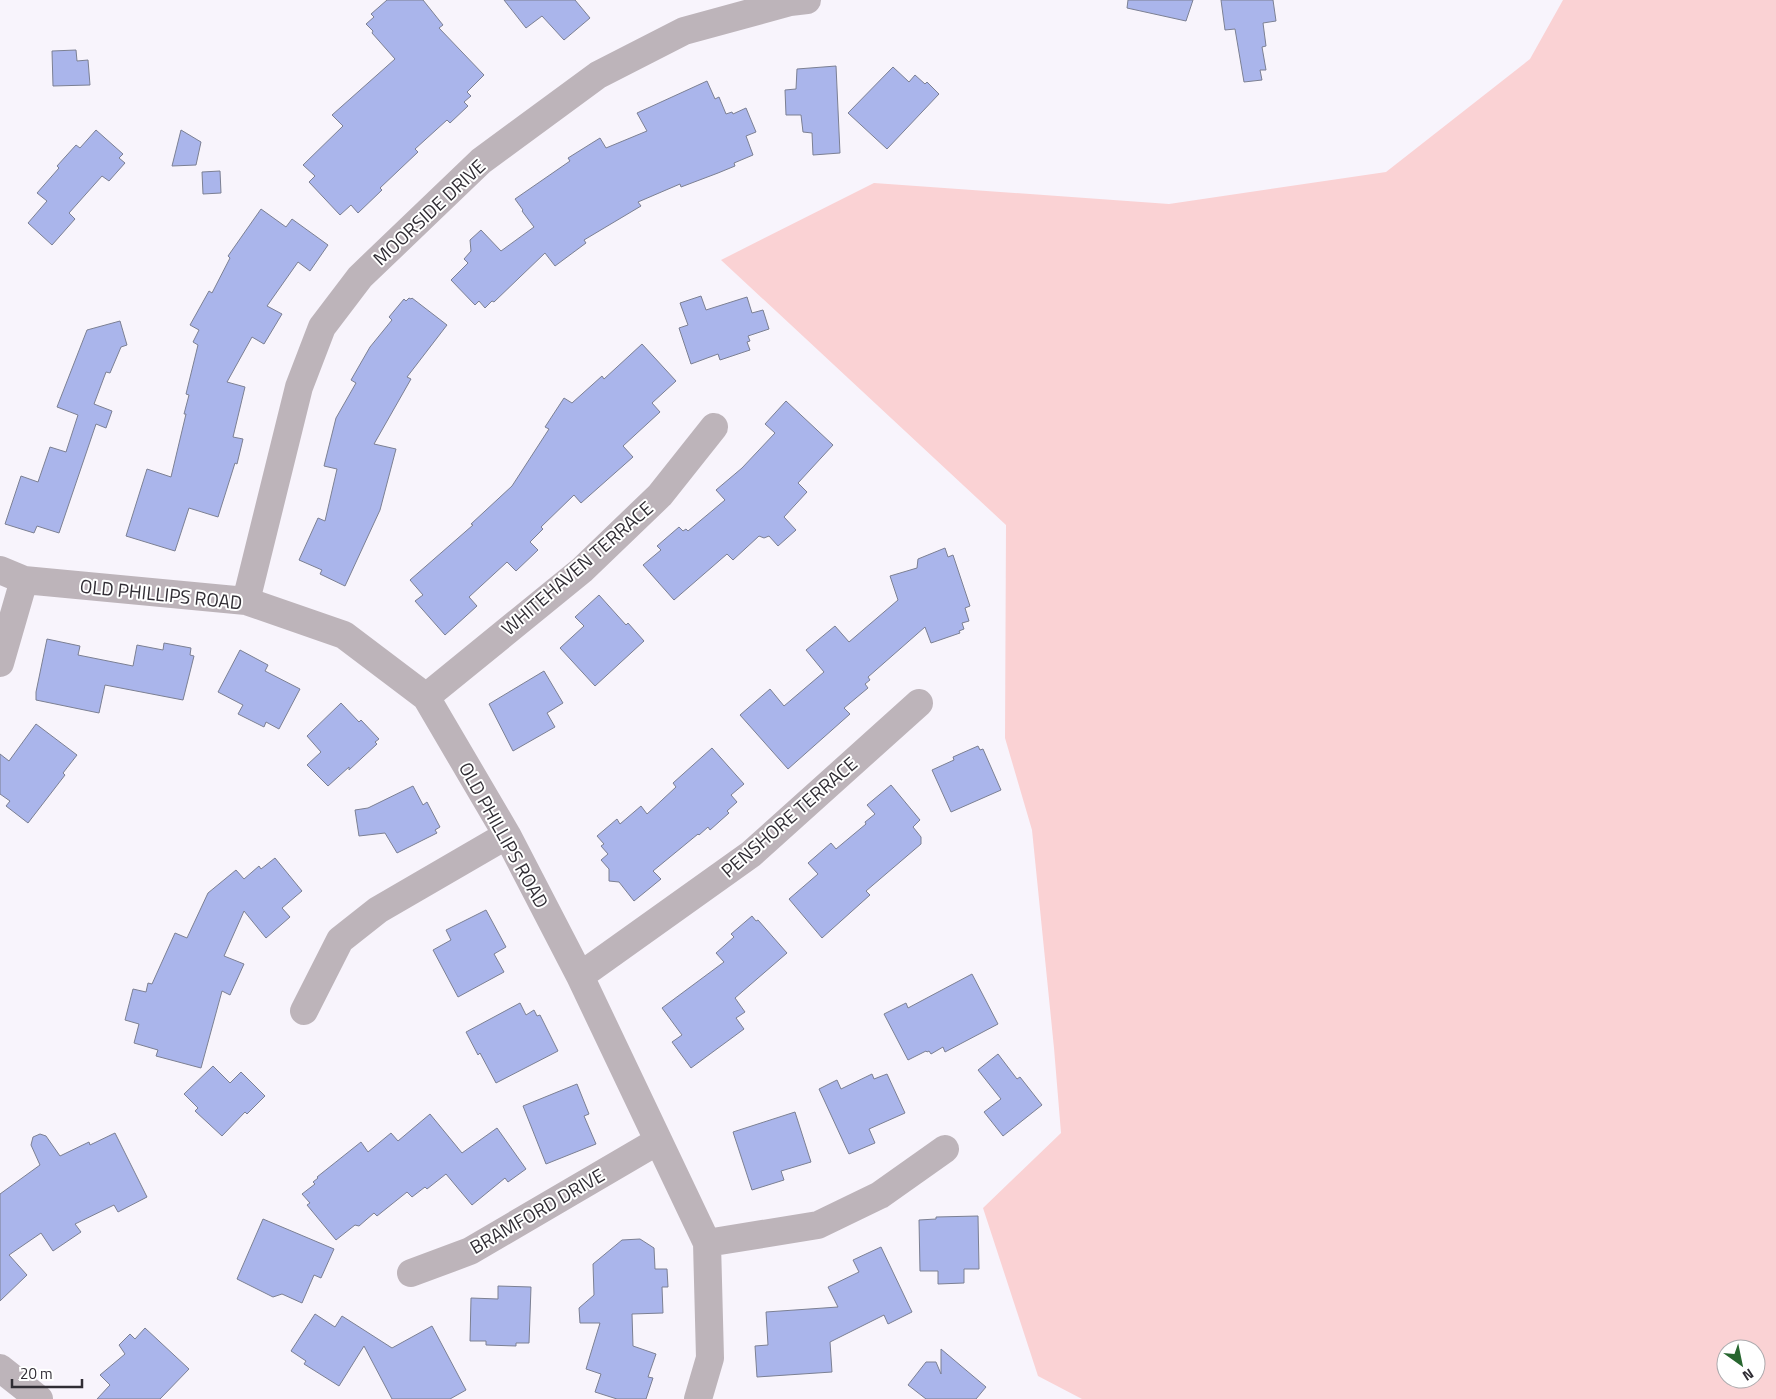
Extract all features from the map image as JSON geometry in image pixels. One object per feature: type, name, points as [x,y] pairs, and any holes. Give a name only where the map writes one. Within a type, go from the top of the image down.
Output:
[{"type":"street","name":"MOORSIDE DRIVE","points":[[246,601],[299,386],[322,327],[360,276],[481,161],[598,75],[684,31],[790,2],[808,0]]},
{"type":"street","name":"WHITEHAVEN TERRACE","points":[[426,697],[582,570],[660,494],[714,426]]},
{"type":"street","name":"OLD PHILLIPS ROAD","points":[[12,575],[246,601],[344,635],[426,697],[507,835],[580,976],[707,1243],[710,1358],[698,1399]]},
{"type":"street","points":[[0,663],[12,575]]},
{"type":"street","name":"PENSHORE TERRACE","points":[[580,976],[751,854],[919,703]]},
{"type":"street","points":[[304,1010],[340,940],[378,910],[507,835]]},
{"type":"street","name":"BRAMFORD DRIVE","points":[[411,1273],[470,1251],[658,1141]]},
{"type":"street","points":[[707,1243],[818,1225],[880,1195],[945,1149]]},
{"type":"street","points":[[0,1368],[39,1399]]},
{"type":"shaded area","points":[[1563,0],[1776,0],[1776,1399],[1082,1399],[1038,1376],[983,1208],[1061,1133],[1032,830],[1005,738],[1006,525],[721,260],[874,183],[1169,204],[1386,172],[1530,59]]},
{"type":"building","points":[[387,0],[423,0],[443,25],[439,28],[484,75],[467,92],[471,96],[464,102],[468,106],[450,123],[447,120],[415,149],[418,152],[380,188],[382,190],[358,213],[351,205],[340,215],[309,182],[315,176],[303,165],[343,126],[332,115],[395,59],[366,24],[374,17],[371,14]]},
{"type":"building","points":[[504,0],[575,0],[590,18],[564,40],[542,16],[526,28]]},
{"type":"building","points":[[1128,0],[1193,0],[1186,21],[1127,8]]},
{"type":"building","points":[[1221,0],[1273,0],[1276,21],[1263,23],[1266,46],[1262,47],[1266,70],[1260,70],[1262,80],[1244,82],[1235,29],[1225,30]]},
{"type":"building","points":[[76,50],[77,61],[88,60],[90,85],[53,86],[52,51]]},
{"type":"building","points":[[836,66],[840,153],[813,155],[812,133],[803,132],[801,115],[786,115],[785,90],[796,89],[797,69]]},
{"type":"building","points":[[893,67],[909,82],[915,75],[925,84],[927,82],[939,94],[887,149],[848,113]]},
{"type":"building","points":[[707,81],[715,99],[719,97],[726,114],[732,112],[733,114],[746,108],[756,132],[746,136],[753,155],[734,163],[735,166],[718,173],[681,187],[680,184],[638,202],[641,206],[584,240],[586,243],[555,266],[545,253],[494,302],[492,301],[485,308],[479,301],[475,305],[451,280],[468,263],[464,259],[471,251],[470,240],[481,230],[501,251],[534,227],[515,199],[570,161],[568,158],[600,138],[606,148],[647,131],[637,113]]},
{"type":"building","points":[[96,130],[123,154],[119,158],[125,163],[109,181],[102,176],[69,213],[75,219],[52,245],[28,223],[47,201],[37,193],[59,168],[57,166],[76,145],[80,148]]},
{"type":"building","points":[[181,130],[201,142],[196,165],[172,166]]},
{"type":"building","points":[[220,171],[221,193],[203,194],[202,172]]},
{"type":"building","points":[[261,209],[286,227],[292,219],[328,245],[310,271],[298,262],[267,306],[282,314],[264,344],[252,337],[227,382],[245,387],[233,437],[243,439],[237,464],[235,463],[218,517],[189,508],[175,551],[126,536],[147,469],[171,477],[186,414],[184,414],[189,395],[186,394],[198,345],[193,342],[199,330],[190,325],[209,291],[212,293],[230,258],[228,256]]},
{"type":"building","points":[[701,296],[706,310],[747,297],[752,313],[763,310],[769,329],[748,336],[750,341],[747,342],[750,350],[720,360],[718,354],[691,364],[679,328],[688,325],[680,303]]},
{"type":"building","points":[[412,298],[447,325],[407,377],[411,379],[374,444],[396,449],[380,510],[345,586],[320,574],[322,570],[299,560],[318,518],[325,521],[337,469],[324,466],[336,418],[356,383],[351,380],[370,347],[392,320],[389,317],[404,299],[406,301]]},
{"type":"building","points":[[120,321],[127,345],[121,347],[110,373],[106,372],[94,404],[112,411],[106,428],[96,424],[59,533],[37,526],[34,533],[5,524],[21,476],[38,482],[50,447],[66,452],[78,415],[57,407],[87,330]]},
{"type":"building","points":[[642,344],[676,381],[652,403],[660,412],[623,446],[633,457],[581,503],[574,495],[541,527],[543,529],[530,542],[538,550],[516,571],[507,562],[469,597],[477,606],[445,635],[415,601],[423,595],[410,580],[473,525],[471,524],[512,486],[549,429],[545,427],[564,398],[572,403],[602,376],[604,379]]},
{"type":"building","points":[[786,401],[833,445],[798,483],[807,492],[784,517],[796,530],[778,546],[769,536],[764,538],[759,536],[733,560],[727,554],[674,600],[643,565],[661,550],[657,546],[679,527],[683,531],[686,529],[688,531],[725,500],[716,490],[742,468],[775,433],[765,424]]},
{"type":"building","points":[[945,548],[948,557],[953,555],[970,606],[965,608],[969,621],[962,623],[964,629],[959,631],[960,633],[931,643],[925,627],[868,677],[870,680],[865,684],[868,688],[844,708],[850,714],[788,769],[740,715],[770,689],[784,706],[824,672],[806,650],[835,626],[849,642],[898,600],[890,576],[917,568],[918,559]]},
{"type":"building","points":[[599,595],[626,625],[628,623],[644,641],[595,686],[560,648],[584,626],[575,617]]},
{"type":"building","points":[[47,639],[80,646],[78,655],[133,666],[137,645],[163,650],[164,643],[191,648],[190,655],[194,656],[183,700],[105,685],[99,713],[36,700]]},
{"type":"building","points":[[240,650],[268,665],[265,671],[300,689],[279,729],[266,722],[264,727],[238,714],[243,705],[218,692]]},
{"type":"building","points":[[544,671],[563,703],[547,713],[555,727],[513,751],[489,704]]},
{"type":"building","points":[[341,703],[379,739],[375,742],[377,744],[349,770],[349,767],[328,786],[307,765],[321,752],[307,736]]},
{"type":"building","points":[[36,724],[77,755],[63,773],[65,775],[28,823],[6,806],[10,801],[0,794],[0,754],[9,761]]},
{"type":"building","points":[[978,746],[980,750],[983,749],[1001,790],[951,812],[932,770],[954,760],[953,757]]},
{"type":"building","points":[[712,748],[744,784],[731,795],[737,802],[727,811],[729,813],[710,830],[708,827],[698,834],[653,871],[661,879],[634,901],[619,882],[609,881],[609,869],[601,860],[608,854],[601,846],[604,844],[597,836],[617,819],[620,824],[641,806],[647,814],[676,787],[673,783]]},
{"type":"building","points":[[891,785],[920,820],[913,827],[921,837],[921,844],[866,891],[870,895],[822,938],[789,899],[818,874],[808,863],[831,843],[836,849],[866,824],[865,822],[875,814],[867,805]]},
{"type":"building","points":[[413,786],[423,805],[427,802],[440,827],[435,830],[437,833],[397,853],[385,833],[359,836],[355,810],[368,808]]},
{"type":"building","points":[[275,858],[302,891],[282,908],[290,917],[266,938],[244,911],[224,956],[244,964],[230,995],[222,991],[201,1068],[156,1056],[158,1050],[134,1043],[139,1024],[125,1020],[133,989],[146,992],[148,983],[152,984],[175,933],[187,938],[208,893],[236,870],[244,879],[259,866],[261,869]]},
{"type":"building","points":[[486,910],[506,947],[494,954],[504,972],[458,997],[433,950],[451,940],[446,930]]},
{"type":"building","points":[[752,916],[756,921],[758,920],[787,953],[735,998],[745,1012],[736,1018],[744,1029],[691,1068],[672,1042],[682,1035],[662,1008],[724,962],[716,953],[734,937],[731,934]]},
{"type":"building","points":[[972,974],[998,1024],[945,1052],[943,1047],[931,1054],[929,1051],[926,1051],[908,1060],[884,1014],[906,1003],[908,1008]]},
{"type":"building","points":[[520,1003],[526,1015],[534,1010],[537,1016],[540,1015],[558,1051],[496,1083],[466,1032]]},
{"type":"building","points":[[998,1054],[1017,1079],[1020,1077],[1042,1105],[1003,1136],[984,1112],[1001,1099],[978,1070]]},
{"type":"building","points":[[213,1066],[230,1083],[241,1072],[265,1096],[247,1114],[245,1112],[222,1136],[195,1111],[198,1108],[184,1094]]},
{"type":"building","points":[[872,1074],[874,1079],[887,1074],[905,1113],[869,1129],[875,1143],[849,1154],[819,1089],[837,1080],[841,1089]]},
{"type":"building","points":[[577,1084],[589,1114],[584,1116],[596,1144],[546,1164],[523,1106]]},
{"type":"building","points":[[795,1112],[811,1162],[781,1171],[784,1180],[752,1190],[733,1132]]},
{"type":"building","points":[[430,1114],[462,1153],[497,1128],[526,1169],[508,1182],[505,1178],[472,1205],[446,1174],[427,1189],[425,1187],[412,1197],[407,1192],[377,1216],[374,1213],[359,1226],[355,1225],[336,1240],[307,1205],[310,1203],[302,1194],[315,1184],[313,1182],[317,1177],[361,1142],[368,1152],[391,1133],[398,1141]]},
{"type":"building","points":[[115,1133],[147,1197],[118,1212],[114,1205],[75,1224],[81,1232],[53,1251],[41,1233],[9,1255],[27,1275],[0,1301],[0,1194],[40,1165],[31,1145],[33,1137],[40,1134],[46,1136],[60,1156],[89,1142],[90,1145]]},
{"type":"building","points":[[978,1216],[979,1269],[964,1269],[964,1283],[938,1284],[938,1271],[920,1271],[919,1220],[936,1219],[936,1217]]},
{"type":"building","points":[[263,1219],[334,1249],[321,1278],[314,1275],[302,1303],[282,1294],[273,1297],[237,1279]]},
{"type":"building","points":[[640,1239],[654,1248],[655,1269],[667,1269],[668,1287],[662,1287],[663,1313],[632,1314],[633,1346],[656,1354],[648,1377],[653,1378],[646,1399],[617,1399],[595,1392],[601,1374],[586,1369],[600,1323],[580,1323],[579,1308],[594,1295],[593,1264],[622,1240]]},
{"type":"building","points":[[881,1247],[912,1312],[888,1324],[884,1315],[830,1342],[832,1372],[757,1377],[755,1346],[768,1345],[766,1312],[838,1307],[828,1287],[859,1272],[853,1260]]},
{"type":"building","points":[[498,1286],[531,1287],[529,1343],[516,1343],[516,1346],[486,1345],[486,1341],[470,1341],[471,1298],[498,1299]]},
{"type":"building","points":[[315,1314],[335,1327],[342,1316],[392,1348],[432,1326],[466,1390],[450,1399],[392,1399],[364,1346],[339,1386],[304,1364],[306,1361],[291,1351]]},
{"type":"building","points":[[145,1328],[189,1369],[160,1399],[97,1399],[110,1385],[100,1375],[125,1354],[119,1345],[130,1334],[135,1339]]},
{"type":"building","points":[[941,1349],[986,1387],[976,1399],[926,1399],[908,1385],[926,1362],[936,1362],[941,1374]]}]
